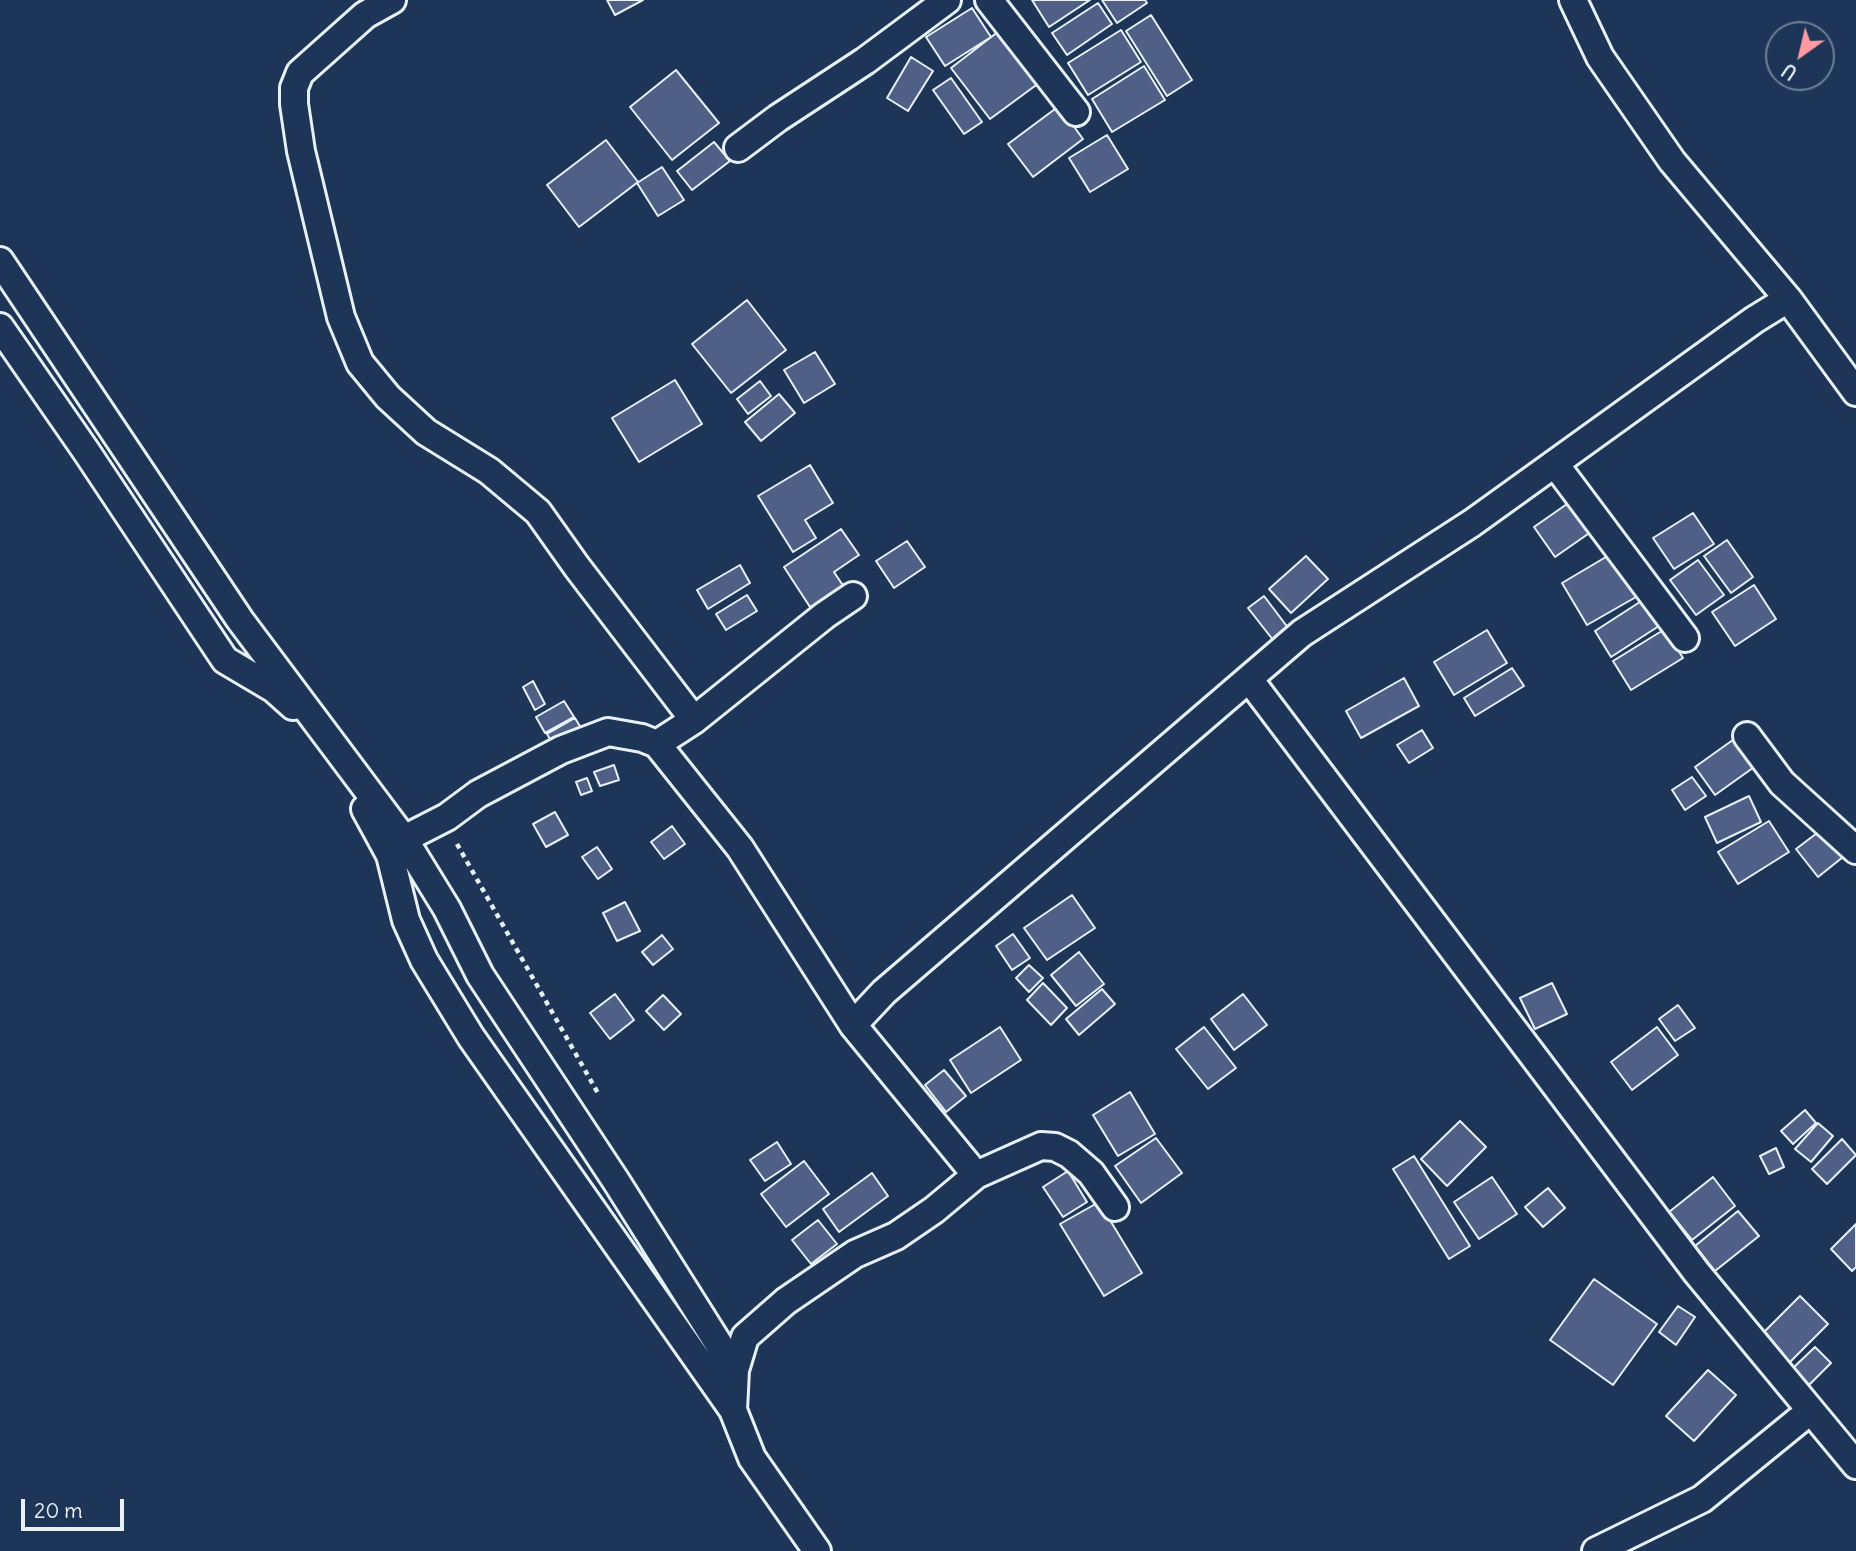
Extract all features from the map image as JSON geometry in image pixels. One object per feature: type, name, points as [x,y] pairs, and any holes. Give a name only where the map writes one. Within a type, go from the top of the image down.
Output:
[{"type":"street","points":[[392,0],[365,15],[300,73],[294,88],[301,151],[341,317],[360,363],[388,397],[426,432],[489,471],[538,512],[694,720]]},
{"type":"street","points":[[738,148],[778,118],[865,61],[947,0]]},
{"type":"street","points":[[989,0],[1076,112]]},
{"type":"street","points":[[1573,0],[1600,57],[1672,161],[1788,299],[1856,392]]},
{"type":"street","points":[[0,261],[240,620],[404,839],[447,909],[481,975],[616,1181],[735,1370]]},
{"type":"street","points":[[853,1025],[884,992],[1302,634],[1472,523],[1754,320],[1788,299]]},
{"type":"street","points":[[0,327],[225,660],[257,677],[288,700],[365,810],[390,855],[406,920],[424,960],[471,1037],[733,1410],[752,1458],[817,1551]]},
{"type":"street","points":[[1555,464],[1685,638]]},
{"type":"street","points":[[657,744],[694,720],[825,615],[853,596]]},
{"type":"street","points":[[1249,679],[1697,1273],[1856,1465]]},
{"type":"street","points":[[404,839],[447,817],[478,794],[561,750],[608,732],[642,738],[657,744],[740,848],[853,1025],[976,1175]]},
{"type":"street","points":[[1747,736],[1782,783],[1856,850]]},
{"type":"street","points":[[733,1410],[735,1370],[745,1337],[786,1301],[855,1254],[896,1236],[934,1210],[976,1175],[1041,1146],[1055,1147],[1069,1154],[1091,1173],[1115,1207]]},
{"type":"street","points":[[1596,1551],[1702,1499],[1810,1411]]},
{"type":"path","points":[[447,817],[460,851],[603,1102]]},
{"type":"building","points":[[607,0],[643,0],[615,15]]},
{"type":"building","points":[[1032,0],[1090,0],[1049,27]]},
{"type":"building","points":[[1102,0],[1145,0],[1147,3],[1117,23]]},
{"type":"building","points":[[1098,3],[1112,24],[1067,55],[1052,33]]},
{"type":"building","points":[[972,8],[991,37],[945,66],[926,37]]},
{"type":"building","points":[[1151,15],[1192,80],[1167,96],[1126,31]]},
{"type":"building","points":[[1121,30],[1141,62],[1088,95],[1068,63]]},
{"type":"building","points":[[999,31],[1039,83],[990,119],[951,68]]},
{"type":"building","points":[[911,57],[933,71],[908,111],[887,98]]},
{"type":"building","points":[[1144,66],[1165,100],[1112,132],[1092,99]]},
{"type":"building","points":[[676,70],[719,123],[672,160],[630,107]]},
{"type":"building","points":[[951,78],[982,122],[964,134],[933,90]]},
{"type":"building","points":[[1059,106],[1083,139],[1033,177],[1008,144]]},
{"type":"building","points":[[1107,135],[1128,169],[1090,192],[1069,158]]},
{"type":"building","points":[[606,140],[638,182],[579,227],[547,185]]},
{"type":"building","points":[[714,142],[730,161],[692,190],[677,171]]},
{"type":"building","points":[[662,167],[684,200],[658,216],[637,183]]},
{"type":"building","points":[[747,300],[786,350],[731,393],[692,344]]},
{"type":"building","points":[[815,352],[835,384],[804,403],[784,370]]},
{"type":"building","points":[[675,380],[702,424],[639,462],[612,418]]},
{"type":"building","points":[[760,381],[771,396],[748,414],[737,399]]},
{"type":"building","points":[[779,394],[795,413],[761,441],[745,422]]},
{"type":"building","points":[[810,465],[833,503],[805,520],[816,538],[793,552],[758,496]]},
{"type":"building","points":[[1577,497],[1598,527],[1555,557],[1534,527]]},
{"type":"building","points":[[1693,513],[1714,544],[1674,569],[1653,538]]},
{"type":"building","points":[[841,529],[859,555],[834,572],[844,587],[810,607],[784,567]]},
{"type":"building","points":[[1727,540],[1753,577],[1731,593],[1704,556]]},
{"type":"building","points":[[907,541],[925,567],[894,588],[876,561]]},
{"type":"building","points":[[1611,554],[1636,597],[1587,625],[1562,583]]},
{"type":"building","points":[[1306,556],[1328,579],[1291,613],[1269,589]]},
{"type":"building","points":[[1698,560],[1724,595],[1696,615],[1670,580]]},
{"type":"building","points":[[740,565],[750,583],[708,609],[697,590]]},
{"type":"building","points":[[1754,585],[1776,619],[1735,646],[1712,612]]},
{"type":"building","points":[[747,595],[757,611],[726,630],[716,614]]},
{"type":"building","points":[[1264,596],[1292,633],[1277,645],[1248,608]]},
{"type":"building","points":[[1646,598],[1662,624],[1611,657],[1595,631]]},
{"type":"building","points":[[1665,629],[1683,658],[1631,690],[1613,661]]},
{"type":"building","points":[[1487,630],[1507,663],[1454,695],[1434,662]]},
{"type":"building","points":[[1512,668],[1524,686],[1475,716],[1464,698]]},
{"type":"building","points":[[1404,678],[1419,706],[1361,738],[1346,711]]},
{"type":"building","points":[[533,681],[545,704],[535,710],[523,687]]},
{"type":"building","points":[[564,701],[574,717],[545,733],[536,717]]},
{"type":"building","points":[[575,718],[584,733],[556,749],[547,734]]},
{"type":"building","points":[[1422,730],[1433,748],[1409,763],[1397,745]]},
{"type":"building","points":[[1737,737],[1757,765],[1715,795],[1695,767]]},
{"type":"building","points":[[614,765],[619,780],[600,786],[594,772]]},
{"type":"building","points":[[1692,777],[1706,796],[1685,810],[1672,790]]},
{"type":"building","points":[[587,778],[592,791],[581,795],[576,782]]},
{"type":"building","points":[[1749,796],[1761,822],[1717,843],[1705,817]]},
{"type":"building","points":[[555,812],[568,835],[546,847],[533,824]]},
{"type":"building","points":[[1769,821],[1789,852],[1738,884],[1718,852]]},
{"type":"building","points":[[672,826],[685,844],[664,859],[651,842]]},
{"type":"building","points":[[1821,830],[1843,857],[1818,877],[1796,849]]},
{"type":"building","points":[[597,847],[612,869],[598,879],[582,857]]},
{"type":"building","points":[[1072,895],[1095,928],[1047,960],[1024,928]]},
{"type":"building","points":[[625,902],[640,931],[617,941],[603,913]]},
{"type":"building","points":[[1013,934],[1030,958],[1012,970],[996,946]]},
{"type":"building","points":[[662,935],[673,949],[653,965],[642,952]]},
{"type":"building","points":[[1079,952],[1104,984],[1076,1006],[1051,975]]},
{"type":"building","points":[[1029,965],[1043,978],[1029,992],[1016,978]]},
{"type":"building","points":[[1043,983],[1067,1008],[1051,1025],[1027,1000]]},
{"type":"building","points":[[1552,983],[1567,1014],[1535,1029],[1520,998]]},
{"type":"building","points":[[1102,989],[1115,1004],[1079,1035],[1066,1019]]},
{"type":"building","points":[[615,994],[634,1020],[610,1039],[590,1013]]},
{"type":"building","points":[[1243,994],[1267,1025],[1234,1050],[1211,1019]]},
{"type":"building","points":[[663,995],[681,1014],[664,1030],[646,1011]]},
{"type":"building","points":[[1678,1005],[1695,1028],[1675,1041],[1659,1019]]},
{"type":"building","points":[[1000,1027],[1021,1060],[971,1093],[950,1060]]},
{"type":"building","points":[[1204,1027],[1236,1068],[1208,1089],[1176,1049]]},
{"type":"building","points":[[1657,1027],[1678,1055],[1632,1090],[1611,1062]]},
{"type":"building","points":[[944,1070],[966,1096],[946,1112],[925,1085]]},
{"type":"building","points":[[1130,1092],[1155,1134],[1118,1156],[1093,1115]]},
{"type":"building","points":[[1805,1110],[1816,1123],[1793,1144],[1781,1131]]},
{"type":"building","points":[[1460,1121],[1486,1147],[1447,1186],[1421,1159]]},
{"type":"building","points":[[1818,1123],[1833,1136],[1811,1162],[1795,1149]]},
{"type":"building","points":[[1156,1138],[1182,1173],[1141,1203],[1115,1166]]},
{"type":"building","points":[[1842,1139],[1856,1155],[1827,1184],[1812,1169]]},
{"type":"building","points":[[777,1142],[791,1164],[765,1181],[750,1160]]},
{"type":"building","points":[[1776,1148],[1784,1167],[1769,1174],[1760,1156]]},
{"type":"building","points":[[1414,1156],[1470,1246],[1449,1259],[1393,1169]]},
{"type":"building","points":[[804,1161],[829,1194],[786,1227],[761,1194]]},
{"type":"building","points":[[1068,1171],[1087,1202],[1063,1217],[1043,1187]]},
{"type":"building","points":[[872,1173],[888,1196],[839,1232],[823,1209]]},
{"type":"building","points":[[1492,1177],[1517,1214],[1479,1239],[1454,1202]]},
{"type":"building","points":[[1713,1177],[1735,1206],[1692,1240],[1669,1212]]},
{"type":"building","points":[[1548,1188],[1565,1208],[1543,1227],[1525,1207]]},
{"type":"building","points":[[1099,1202],[1142,1273],[1104,1296],[1060,1224]]},
{"type":"building","points":[[1738,1211],[1759,1236],[1715,1271],[1695,1246]]},
{"type":"building","points":[[818,1220],[837,1244],[811,1264],[792,1240]]},
{"type":"building","points":[[1856,1224],[1856,1267],[1852,1271],[1831,1249]]},
{"type":"building","points":[[1594,1279],[1657,1324],[1613,1385],[1550,1340]]},
{"type":"building","points":[[1800,1296],[1828,1324],[1788,1364],[1760,1336]]},
{"type":"building","points":[[1678,1306],[1695,1317],[1676,1345],[1659,1332]]},
{"type":"building","points":[[1815,1347],[1831,1363],[1809,1385],[1793,1368]]},
{"type":"building","points":[[1708,1370],[1736,1395],[1694,1441],[1666,1416]]}]
